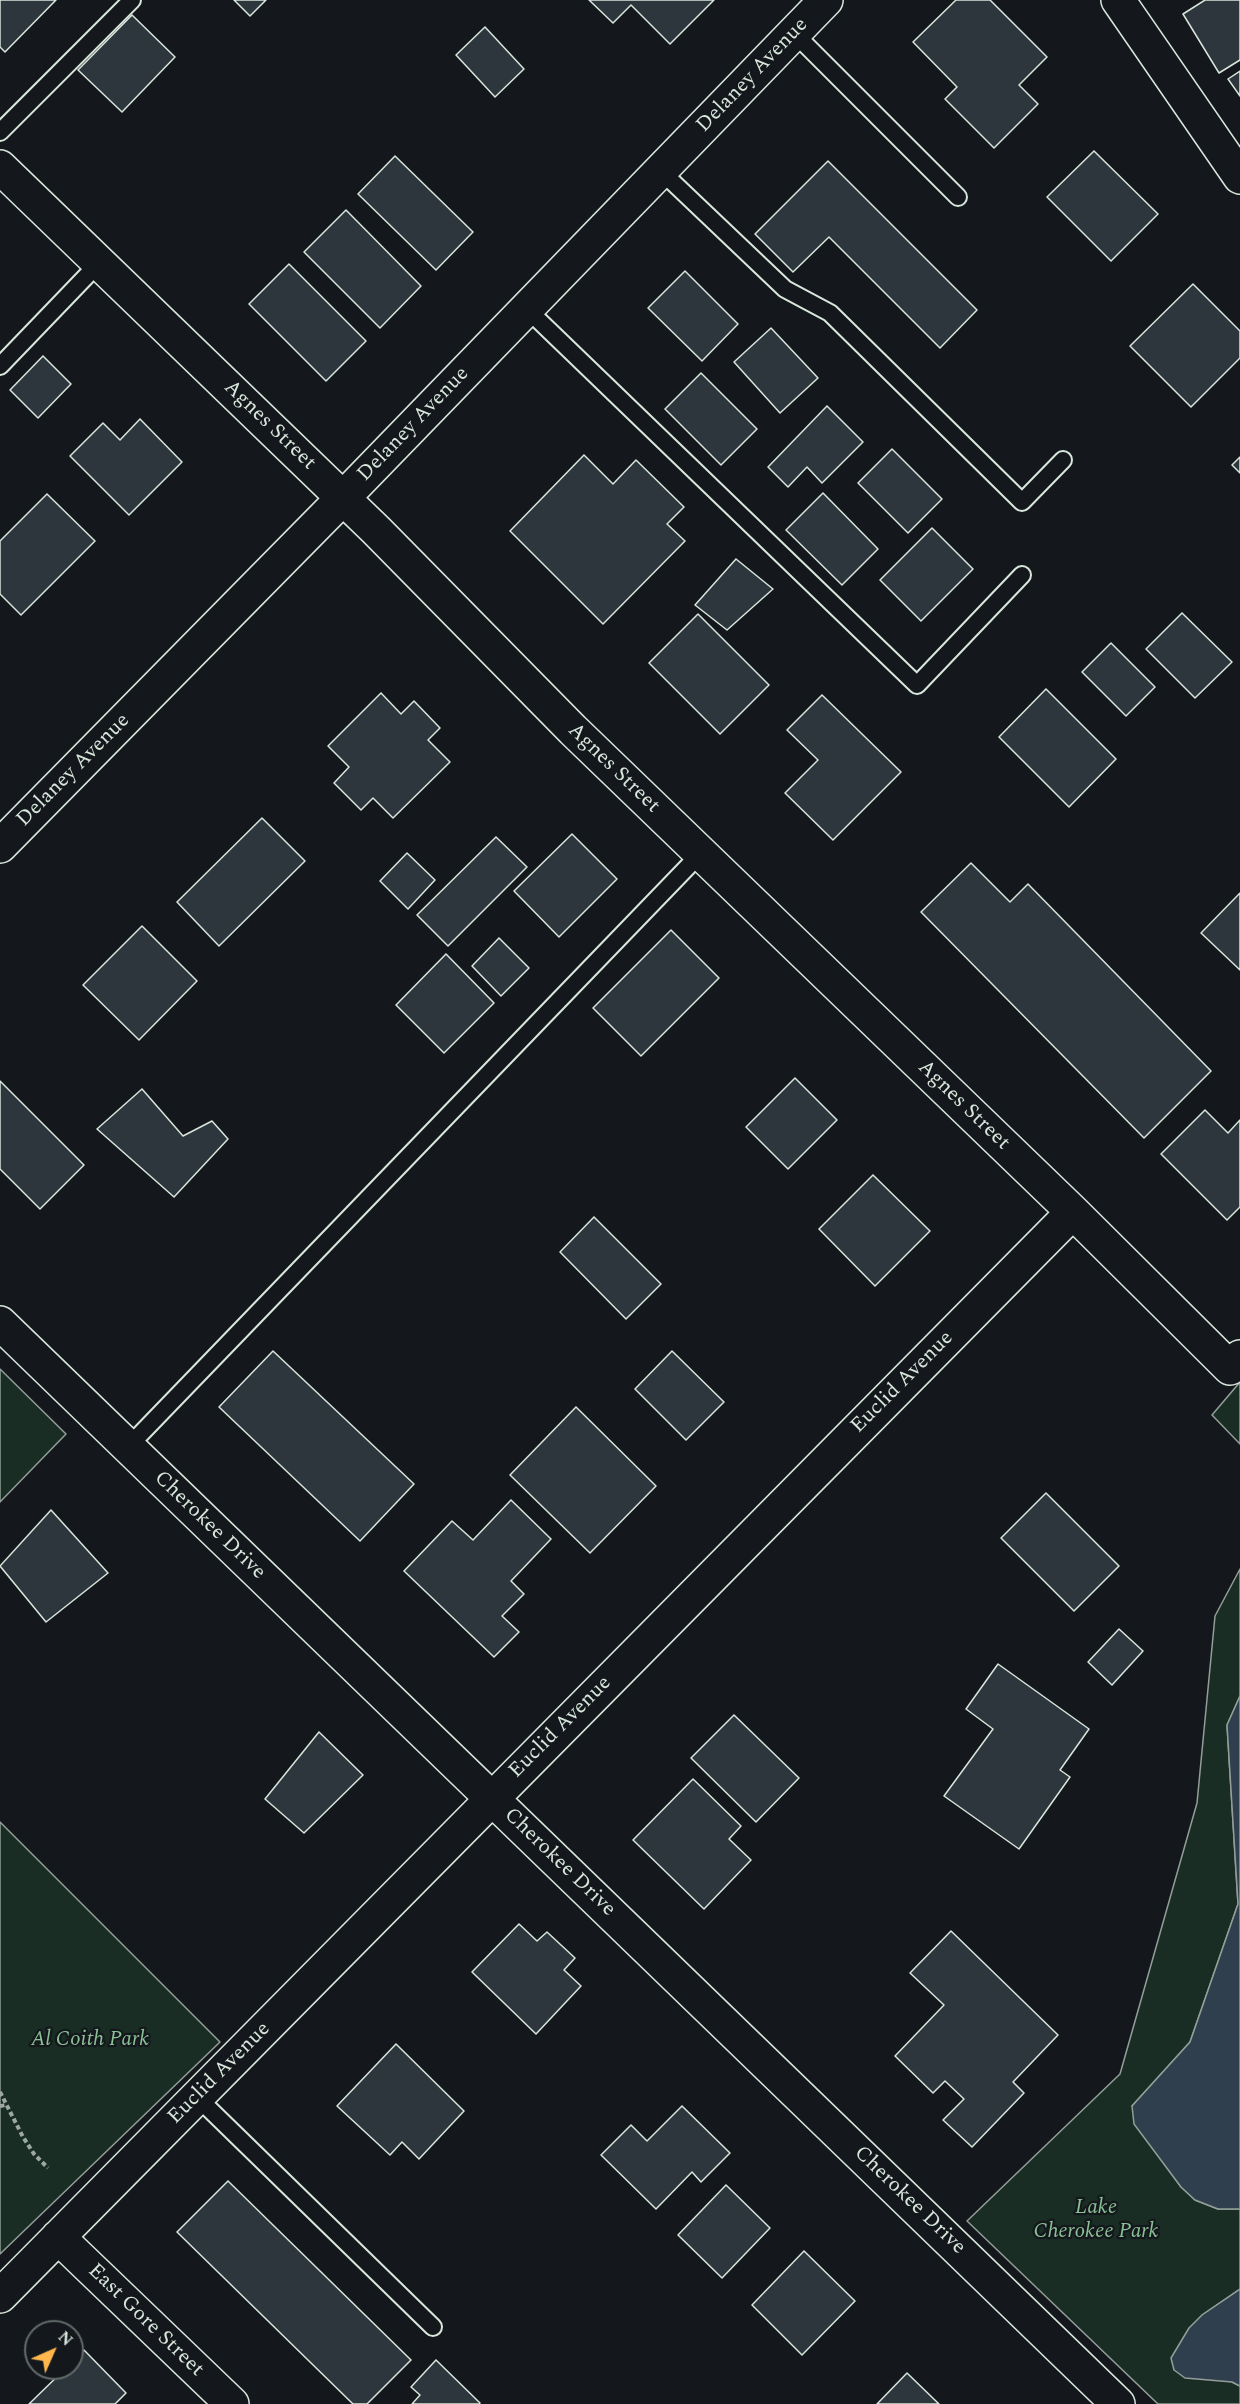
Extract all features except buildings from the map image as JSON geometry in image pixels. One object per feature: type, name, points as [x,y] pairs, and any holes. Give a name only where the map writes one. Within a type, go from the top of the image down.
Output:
[{"type":"street","name":"Delaney Avenue","points":[[0,846],[343,498],[826,0]]},
{"type":"street","points":[[1118,0],[1240,177]]},
{"type":"street","name":"Agnes Street","points":[[0,167],[343,498],[573,730],[1073,1212],[1235,1362]]},
{"type":"street","name":"Euclid Avenue","points":[[0,2296],[1073,1212]]},
{"type":"street","name":"Cherokee Drive","points":[[0,1323],[1118,2404]]},
{"type":"street","name":"East Gore Street","points":[[58,2238],[232,2404]]},
{"type":"lane","points":[[0,132],[132,0]]},
{"type":"lane","points":[[794,33],[958,197]]},
{"type":"lane","points":[[661,171],[785,289],[830,314],[1022,502],[1063,460]]},
{"type":"lane","points":[[0,366],[98,264]]},
{"type":"lane","points":[[527,309],[917,685],[1022,575]]},
{"type":"lane","points":[[128,1447],[701,853]]},
{"type":"lane","points":[[197,2097],[433,2327]]},
{"type":"path","points":[[0,2092],[34,2154],[48,2168]]},
{"type":"path","points":[[0,2106],[7,2105]]},
{"type":"green space","points":[[0,1369],[66,1434],[0,1502]]},
{"type":"green space","points":[[1240,1382],[1240,1444],[1212,1415]]},
{"type":"green space","name":"Lake Cherokee Park","points":[[1240,1569],[1240,1696],[1227,1725],[1238,1904],[1190,2042],[1132,2106],[1163,2162],[1181,2187],[1195,2200],[1218,2209],[1240,2209],[1240,2289],[1202,2315],[1232,2382],[1240,2386],[1240,2404],[1158,2404],[967,2221],[1120,2074],[1197,1803],[1215,1616]]},
{"type":"green space","name":"Al Coith Park","points":[[0,1822],[220,2042],[0,2254]]},
{"type":"water","points":[[1240,1696],[1240,2209],[1218,2209],[1195,2200],[1181,2187],[1134,2124],[1132,2106],[1190,2042],[1238,1904],[1227,1725]]},
{"type":"water","points":[[1240,2289],[1240,2386],[1232,2382],[1185,2378],[1174,2370],[1171,2358],[1189,2328],[1202,2315]]}]
